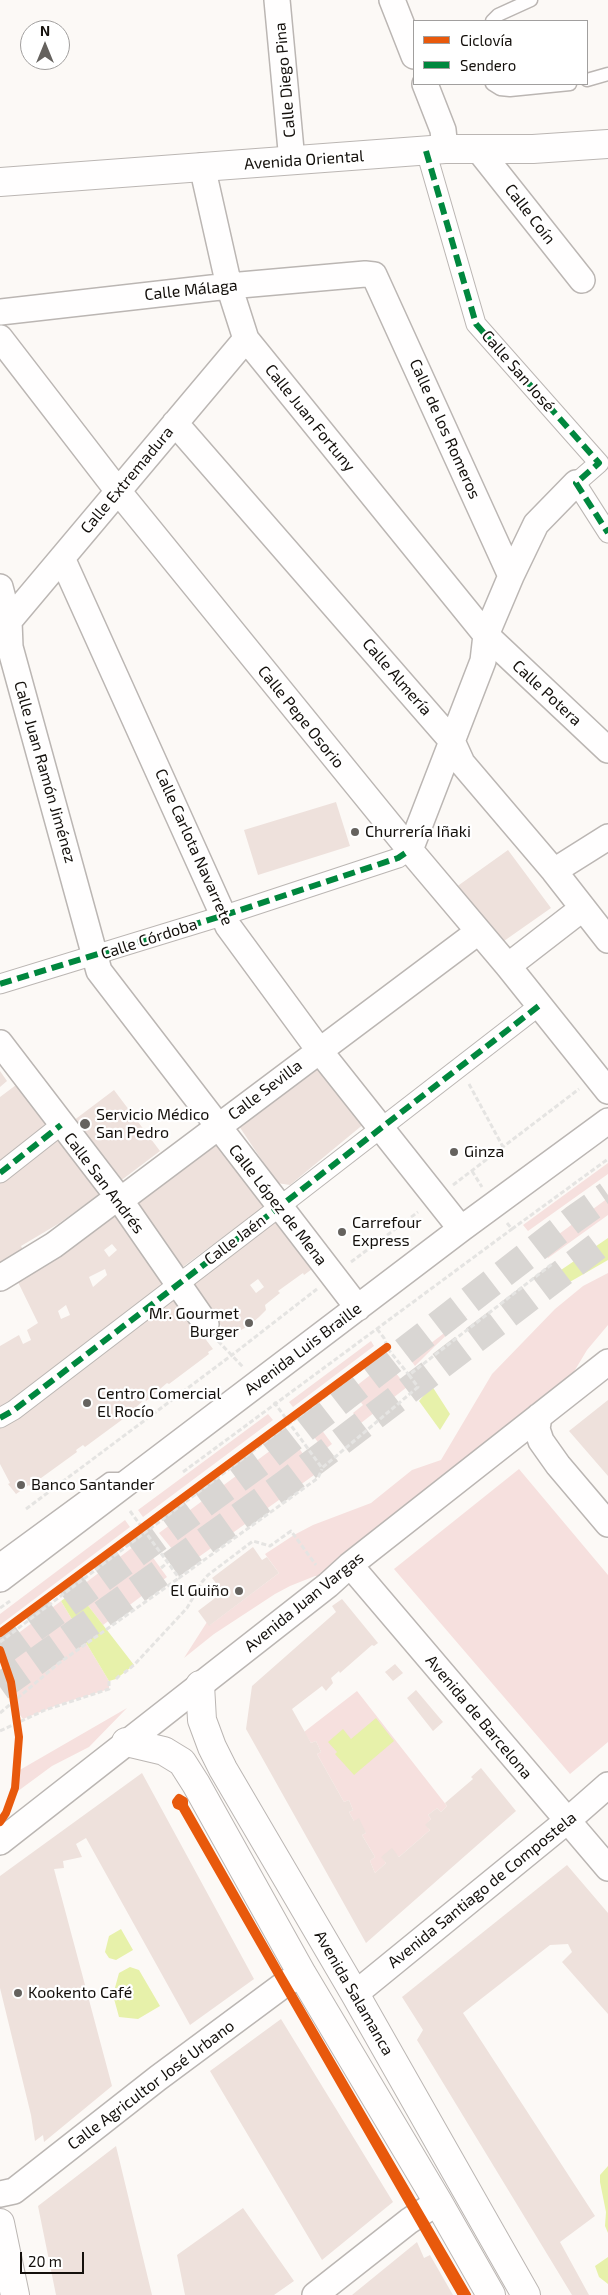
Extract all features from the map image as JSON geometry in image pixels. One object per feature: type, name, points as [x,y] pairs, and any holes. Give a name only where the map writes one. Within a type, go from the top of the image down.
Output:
[{"type":"street","name":"Calle Diego Pina","points":[[277,0],[292,161]]},
{"type":"street","points":[[392,0],[413,53]]},
{"type":"street","points":[[425,85],[443,130],[435,150]]},
{"type":"street","name":"Avenida Oriental","points":[[0,182],[435,150],[533,149],[608,144]]},
{"type":"street","name":"Calle Coín","points":[[478,149],[582,280]]},
{"type":"street","name":"Calle San José","points":[[435,150],[476,324],[599,463],[576,484]]},
{"type":"street","name":"Calle Juan Fortuny","points":[[202,166],[229,286],[246,339],[486,635]]},
{"type":"street","name":"Calle Málaga","points":[[0,312],[229,286],[365,274],[374,275],[378,282]]},
{"type":"street","name":"Calle de los Romeros","points":[[378,282],[511,576]]},
{"type":"street","name":"Calle Pepe Osorio","points":[[0,338],[118,490],[410,850],[508,966],[608,1092]]},
{"type":"street","name":"Calle Extremadura","points":[[3,605],[62,558],[246,339]]},
{"type":"street","name":"Calle Almería","points":[[175,423],[452,742],[462,763],[554,871],[608,940]]},
{"type":"street","points":[[410,850],[483,661],[486,635],[536,524],[576,484],[608,533]]},
{"type":"street","name":"Calle Carlota Navarrete","points":[[62,558],[227,920],[319,1050],[461,1229]]},
{"type":"street","name":"Calle Juan Ramón Jiménez","points":[[3,605],[10,647],[96,956]]},
{"type":"street","name":"Calle Potera","points":[[486,635],[608,750]]},
{"type":"street","points":[[0,683],[10,647]]},
{"type":"street","points":[[554,871],[608,837]]},
{"type":"street","name":"Calle Córdoba","points":[[0,984],[227,920],[398,858],[410,850]]},
{"type":"street","points":[[508,966],[583,908]]},
{"type":"street","name":"Calle Sevilla","points":[[0,1278],[54,1245],[118,1197],[126,1196],[478,932]]},
{"type":"street","name":"Calle López de Mena","points":[[96,956],[100,971],[217,1127],[280,1204],[358,1308]]},
{"type":"street","name":"Calle Jaén","points":[[0,1418],[14,1410],[540,1006]]},
{"type":"street","name":"Calle San Andrés","points":[[0,1043],[118,1197],[213,1334]]},
{"type":"street","name":"Avenida Luis Braille","points":[[8,1588],[134,1479],[461,1229],[608,1121]]},
{"type":"street","points":[[0,1174],[61,1125]]},
{"type":"street","name":"Avenida Juan Vargas","points":[[0,1842],[328,1585],[350,1564],[608,1362]]},
{"type":"street","points":[[539,1416],[537,1429],[541,1441],[558,1465],[608,1524]]},
{"type":"street","name":"Avenida de Barcelona","points":[[350,1564],[608,1868]]},
{"type":"street","name":"Avenida Salamanca","points":[[200,1685],[202,1720],[212,1746],[526,2295]]},
{"type":"street","points":[[126,1742],[164,1751],[182,1762],[302,1974],[438,2202],[491,2295]]},
{"type":"street","name":"Avenida Santiago de Compostela","points":[[355,1994],[567,1821],[608,1785]]},
{"type":"street","name":"Calle Agricultor José Urbano","points":[[0,2194],[14,2191],[166,2072],[286,1983],[302,1974]]},
{"type":"street","points":[[315,2295],[409,2221],[438,2202]]},
{"type":"street","points":[[0,2223],[15,2295]]},
{"type":"lane","points":[[493,20],[498,15],[531,0]]},
{"type":"lane","points":[[588,80],[608,74]]},
{"type":"lane","points":[[494,85],[500,89],[510,90],[560,85]]},
{"type":"lane","points":[[0,1560],[110,1479],[134,1479]]},
{"type":"path","points":[[468,1081],[503,1147]]},
{"type":"path","points":[[176,1477],[512,1229]]},
{"type":"path","points":[[409,1376],[552,1264]]},
{"type":"path","points":[[0,1713],[46,1673],[318,1478],[322,1468],[418,1387],[387,1347],[377,1329]]},
{"type":"path","points":[[213,1334],[275,1403],[322,1468]]},
{"type":"path","points":[[0,1633],[387,1347]]},
{"type":"path","points":[[196,1483],[287,1421]]},
{"type":"path","points":[[122,1517],[138,1506]]},
{"type":"path","points":[[130,1511],[179,1578]]},
{"type":"path","points":[[0,1642],[142,1528],[148,1519]]},
{"type":"path","points":[[132,1530],[142,1528]]},
{"type":"path","points":[[116,1679],[140,1659],[187,1608],[208,1575],[253,1541],[270,1546],[291,1531],[326,1579],[328,1585]]},
{"type":"path","points":[[161,1568],[167,1563]]},
{"type":"path","points":[[0,1608],[8,1588]]},
{"type":"path","points":[[0,1731],[45,1710],[109,1689],[109,1681]]},
{"type":"path","points":[[11,1693],[16,1732]]},
{"type":"shaded area","points":[[608,1163],[608,1174],[528,1231],[523,1225]]},
{"type":"shaded area","points":[[608,1198],[608,1215],[548,1258],[540,1248]]},
{"type":"shaded area","points":[[608,1238],[608,1260],[568,1283],[558,1272]]},
{"type":"shaded area","points":[[608,1273],[608,1325],[587,1350],[572,1375],[319,1576],[290,1586],[275,1594],[214,1634],[184,1658],[207,1622],[210,1625],[279,1573],[265,1554],[313,1525],[371,1503],[412,1470],[441,1460],[492,1374],[555,1309],[583,1286]]},
{"type":"shaded area","points":[[468,1315],[436,1345],[415,1366],[410,1359]]},
{"type":"shaded area","points":[[371,1341],[374,1346],[293,1407],[289,1402]]},
{"type":"shaded area","points":[[387,1362],[407,1387],[361,1423],[353,1413],[363,1405],[351,1390]]},
{"type":"shaded area","points":[[432,1386],[450,1414],[440,1430],[419,1401]]},
{"type":"shaded area","points":[[268,1414],[273,1420],[143,1517],[138,1510]]},
{"type":"shaded area","points":[[313,1418],[332,1444],[324,1450],[304,1424]]},
{"type":"shaded area","points":[[290,1436],[317,1473],[186,1566],[159,1533]]},
{"type":"shaded area","points":[[519,1469],[608,1575],[608,1742],[570,1774],[394,1569]]},
{"type":"shaded area","points":[[125,1520],[130,1527],[0,1625],[0,1614]]},
{"type":"shaded area","points":[[141,1541],[167,1577],[103,1625],[76,1590]]},
{"type":"shaded area","points":[[76,1590],[134,1665],[116,1679],[109,1681],[61,1601]]},
{"type":"shaded area","points":[[61,1601],[109,1681],[109,1689],[60,1704],[23,1719],[16,1710],[11,1682],[0,1647]]},
{"type":"shaded area","points":[[357,1691],[447,1806],[441,1812],[437,1808],[428,1815],[431,1819],[426,1825],[430,1830],[399,1857],[396,1854],[382,1857],[386,1863],[375,1873],[370,1861],[375,1857],[362,1835],[366,1833],[354,1821],[349,1812],[353,1810],[349,1800],[344,1802],[317,1754],[321,1752],[316,1741],[311,1743],[304,1732]]},
{"type":"shaded area","points":[[127,1708],[89,1747],[52,1766],[14,1794],[18,1771]]},
{"type":"shaded area","points":[[376,1718],[394,1741],[354,1775],[335,1754],[337,1752],[328,1742],[343,1729],[351,1739]]},
{"type":"shaded area","points":[[121,1929],[133,1950],[116,1960],[109,1958],[105,1952],[109,1936]]},
{"type":"shaded area","points":[[130,1967],[139,1970],[160,2006],[138,2019],[119,2017],[113,1995],[119,1973]]},
{"type":"shaded area","points":[[608,2166],[608,2233],[605,2226],[606,2212],[600,2175]]},
{"type":"shaded area","points":[[608,2257],[608,2284],[599,2277],[595,2266]]},
{"type":"building","points":[[336,802],[350,846],[258,875],[244,830]]},
{"type":"building","points":[[508,850],[551,908],[494,948],[452,890]]},
{"type":"building","points":[[316,1057],[365,1123],[290,1185],[277,1183],[235,1120]]},
{"type":"building","points":[[0,1071],[7,1081],[0,1087]]},
{"type":"building","points":[[16,1085],[48,1126],[0,1162],[0,1097]]},
{"type":"building","points":[[114,1090],[160,1151],[119,1182],[73,1121]]},
{"type":"building","points":[[60,1132],[104,1191],[58,1224],[21,1246],[24,1252],[0,1264],[0,1176]]},
{"type":"building","points":[[216,1134],[269,1203],[180,1269],[123,1201]]},
{"type":"building","points":[[116,1213],[168,1283],[0,1411],[0,1346],[19,1335],[23,1344],[31,1340],[27,1330],[38,1323],[16,1278]],"holes":[[[112,1244],[117,1250],[109,1257],[104,1250]],[[105,1269],[107,1275],[93,1287],[89,1277]],[[66,1305],[70,1315],[61,1319],[58,1311]]]},
{"type":"building","points":[[276,1221],[310,1261],[308,1263],[312,1269],[304,1275],[303,1273],[278,1291],[280,1293],[265,1305],[266,1310],[259,1317],[252,1323],[250,1319],[245,1322],[248,1326],[231,1336],[228,1335],[190,1285]],"holes":[[[258,1279],[264,1287],[256,1293],[250,1285]]]},
{"type":"building","points":[[173,1296],[213,1349],[146,1401],[145,1399],[123,1419],[85,1447],[83,1445],[76,1450],[77,1452],[16,1494],[8,1484],[10,1483],[0,1464],[0,1423]]},
{"type":"building","points":[[608,1400],[608,1476],[569,1431]]},
{"type":"building","name":"El Guiño","points":[[253,1547],[262,1560],[267,1557],[279,1573],[209,1626],[198,1611],[223,1592],[212,1578]]},
{"type":"building","points":[[342,1599],[378,1643],[374,1646],[372,1645],[340,1673],[339,1671],[331,1678],[333,1683],[326,1691],[322,1686],[292,1709],[311,1743],[316,1741],[321,1752],[317,1754],[344,1802],[349,1800],[353,1810],[349,1812],[354,1821],[359,1818],[366,1833],[362,1835],[375,1857],[370,1861],[375,1873],[386,1863],[381,1857],[392,1848],[399,1857],[430,1830],[425,1825],[431,1819],[428,1815],[437,1808],[441,1812],[447,1806],[445,1803],[473,1779],[471,1777],[481,1768],[516,1811],[366,1943],[246,1729],[252,1686],[336,1612],[332,1606]]},
{"type":"building","points":[[395,1664],[403,1673],[393,1681],[385,1672]]},
{"type":"building","points":[[416,1690],[443,1722],[433,1731],[407,1698]]},
{"type":"building","points":[[142,1773],[254,1979],[190,2025],[86,1838],[76,1844],[82,1857],[63,1861],[64,1868],[54,1869],[112,2086],[44,2142],[43,2135],[35,2141],[31,2115],[0,1988],[0,1876]]},
{"type":"building","points":[[567,1865],[608,1913],[608,2014],[562,1962],[572,1952],[568,1944],[550,1945],[463,2013],[595,2216],[560,2242],[589,2295],[572,2295],[417,2040],[423,2030],[402,1997]]},
{"type":"building","points":[[281,2019],[393,2202],[322,2260],[210,2071]]},
{"type":"building","points":[[116,2146],[152,2295],[56,2295],[38,2206]]},
{"type":"building","points":[[243,2208],[294,2281],[274,2295],[185,2295],[177,2255]]},
{"type":"building","points":[[417,2242],[424,2258],[430,2255],[453,2295],[352,2295]]},
{"type":"tunnel","points":[[0,1653],[264,1460],[574,1219],[608,1195]]},
{"type":"tunnel","points":[[0,1687],[285,1484],[608,1238]]},
{"type":"marked path","points":[[426,151],[476,324],[599,463],[576,483],[608,533]]},
{"type":"marked path","points":[[0,984],[225,915],[398,858],[410,850]]},
{"type":"marked path","points":[[0,1418],[14,1410],[540,1005]]},
{"type":"marked path","points":[[0,1173],[61,1125]]},
{"type":"cycle path","points":[[0,1633],[387,1347]]},
{"type":"cycle path","points":[[0,1650],[11,1682],[19,1737],[15,1788],[6,1813],[0,1822]]},
{"type":"cycle path","points":[[462,2295],[182,1807],[177,1805],[176,1802],[179,1798],[184,1801],[184,1806],[278,1971],[467,2295]]},
{"type":"place","name":"Churrería Iñaki","points":[[355,832]]},
{"type":"place","name":"Servicio Médico San Pedro","points":[[85,1124]]},
{"type":"place","name":"Ginza","points":[[454,1152]]},
{"type":"place","name":"Carrefour Express","points":[[342,1232]]},
{"type":"place","name":"Mr. Gourmet Burger","points":[[249,1323]]},
{"type":"place","name":"Centro Comercial El Rocío","points":[[87,1403]]},
{"type":"place","name":"Banco Santander","points":[[21,1485]]},
{"type":"place","name":"El Guiño","points":[[239,1591]]},
{"type":"place","name":"Kookento Café","points":[[18,1993]]}]
